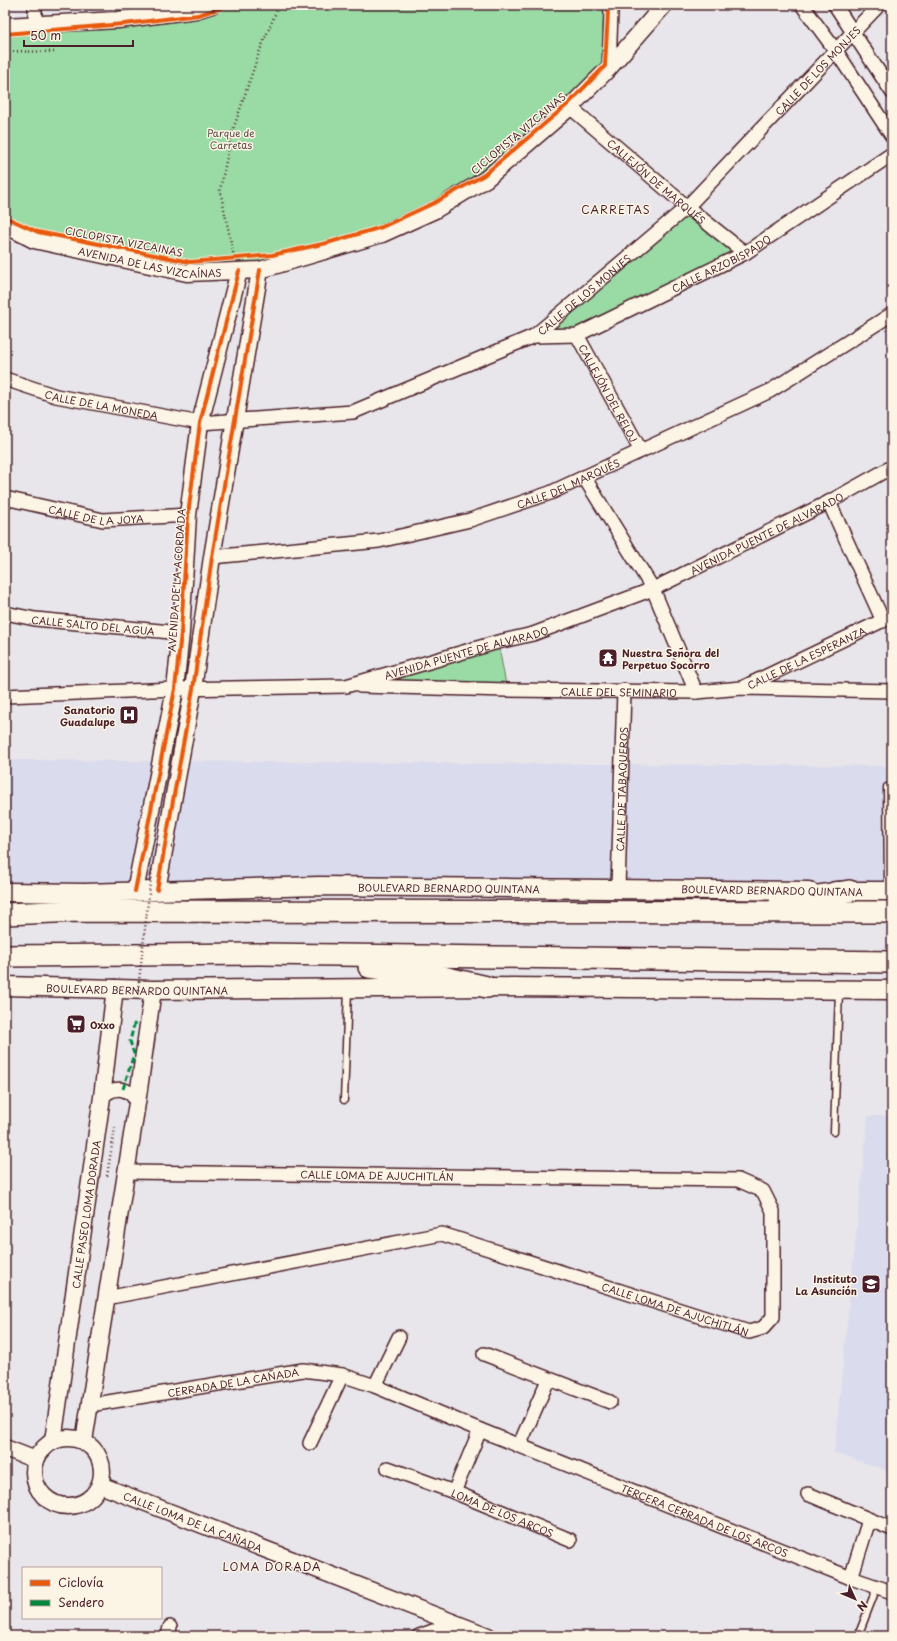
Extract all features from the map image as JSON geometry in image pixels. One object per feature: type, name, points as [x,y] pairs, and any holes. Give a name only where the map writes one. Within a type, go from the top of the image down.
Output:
[{"type":"highway","points":[[500,912],[527,904],[787,902],[849,892]]},
{"type":"highway","points":[[5,914],[78,911],[892,912]]},
{"type":"highway","points":[[5,956],[261,954],[892,962]]},
{"type":"highway","points":[[261,954],[434,975],[486,987]]},
{"type":"main road","name":"BOULEVARD BERNARDO QUINTANA","points":[[5,892],[85,893],[319,886],[618,888],[849,892],[890,891]]},
{"type":"main road","name":"BOULEVARD BERNARDO QUINTANA","points":[[5,986],[146,990],[486,987],[892,990]]},
{"type":"street","points":[[35,5],[35,26]]},
{"type":"street","points":[[7,27],[118,20],[196,10],[212,5]]},
{"type":"street","points":[[609,68],[610,5]]},
{"type":"street","name":"AVENIDA DE LAS VIZCAÍNAS","points":[[5,225],[34,240],[187,273],[239,262],[260,270],[382,234],[434,210],[486,179],[570,108],[609,68],[664,5]]},
{"type":"street","points":[[802,5],[836,51],[892,136]]},
{"type":"street","points":[[835,5],[892,92]]},
{"type":"street","name":"CALLE DE LOS MONJES","points":[[200,423],[353,412],[534,336],[687,208],[879,5]]},
{"type":"street","name":"CALLEJÓN DE MARQUÉS","points":[[570,108],[687,208],[745,253]]},
{"type":"street","name":"CALLE ARZOBISPADO","points":[[534,336],[577,335],[745,253],[892,154]]},
{"type":"street","name":"AVENIDA DE LA ACORDADA","points":[[135,891],[175,689],[181,633],[188,515],[200,423],[239,262]]},
{"type":"street","points":[[157,890],[194,689],[212,557],[260,270]]},
{"type":"street","name":"CALLE DEL MARQUÉS","points":[[212,557],[379,541],[470,520],[550,493],[770,391],[892,314]]},
{"type":"street","name":"CALLEJÓN DEL RELOJ","points":[[577,335],[641,451]]},
{"type":"street","name":"CALLE DE LA MONEDA","points":[[5,379],[56,396],[200,423]]},
{"type":"street","name":"AVENIDA PUENTE DE ALVARADO","points":[[5,696],[175,689],[346,686],[498,642],[533,634],[653,589],[829,502],[892,467]]},
{"type":"street","points":[[584,476],[653,589],[696,692]]},
{"type":"street","name":"CALLE DE LA JOYA","points":[[5,498],[103,520],[188,515]]},
{"type":"street","points":[[829,502],[888,619]]},
{"type":"street","name":"CALLE SALTO DEL AGUA","points":[[5,613],[35,620],[181,633]]},
{"type":"street","name":"CALLE DE LA ESPERANZA","points":[[742,688],[888,619]]},
{"type":"street","name":"CALLE DEL SEMINARIO","points":[[346,686],[507,690],[624,690],[696,692],[742,688],[892,691]]},
{"type":"street","name":"CALLE DE TABAQUEROS","points":[[618,888],[624,690]]},
{"type":"street","name":"CALLE PASEO LOMA DORADA","points":[[53,1441],[102,1097],[115,988]]},
{"type":"street","points":[[84,1441],[137,1104],[146,990]]},
{"type":"street","points":[[102,1097],[108,1091],[123,1089],[130,1092],[137,1104]]},
{"type":"street","name":"CALLE LOMA DE AJUCHITLÁN","points":[[106,1298],[442,1234],[748,1332],[763,1328],[774,1317],[773,1211],[762,1191],[738,1180],[126,1172]]},
{"type":"street","points":[[375,1386],[399,1337]]},
{"type":"street","points":[[484,1354],[548,1380],[610,1402]]},
{"type":"street","name":"CERRADA DE LA CAÑADA","points":[[90,1405],[303,1370],[342,1374],[375,1386]]},
{"type":"street","points":[[310,1443],[342,1374]]},
{"type":"street","points":[[519,1446],[548,1380]]},
{"type":"street","name":"TERCERA CERRADA DE LOS ARCOS","points":[[375,1386],[519,1446],[851,1578],[892,1592]]},
{"type":"street","name":"LOMA DE LOS ARCOS","points":[[480,1430],[454,1492],[570,1540]]},
{"type":"street","points":[[68,1437],[84,1441],[94,1449],[101,1460],[103,1473],[100,1485],[94,1495],[84,1502],[73,1506],[61,1506],[50,1501],[42,1494],[36,1483],[34,1472],[36,1460],[43,1449],[53,1441],[68,1437]]},
{"type":"street","points":[[5,1448],[36,1460]]},
{"type":"street","points":[[388,1468],[454,1492]]},
{"type":"street","name":"CALLE LOMA DE LA CAÑADA","points":[[100,1485],[488,1636]]},
{"type":"street","points":[[808,1494],[892,1529]]},
{"type":"street","points":[[851,1578],[869,1520]]},
{"type":"street","points":[[419,1636],[455,1623]]},
{"type":"lane","points":[[887,787],[890,891]]},
{"type":"lane","points":[[344,1100],[348,988]]},
{"type":"lane","points":[[834,1132],[839,989]]},
{"type":"lane","points":[[858,1636],[877,1587]]},
{"type":"path","points":[[227,259],[239,262],[220,190],[232,133],[260,50],[279,5]]},
{"type":"path","points":[[5,51],[57,52]]},
{"type":"path","points":[[155,845],[175,847]]},
{"type":"path","points":[[146,990],[152,867]]},
{"type":"path","points":[[109,1124],[116,1127],[123,1125]]},
{"type":"path","points":[[108,1173],[116,1127]]},
{"type":"shaded area","points":[[5,760],[892,766],[892,891],[5,892]]},
{"type":"shaded area","name":"Instituto La Asunción","points":[[868,1116],[892,1116],[892,1472],[834,1453]]},
{"type":"green space","name":"Parque de Carretas","points":[[212,5],[610,5],[609,68],[486,179],[382,234],[260,270],[187,273],[5,225],[5,26]]},
{"type":"green space","points":[[687,207],[745,253],[577,335],[534,336]]},
{"type":"green space","points":[[498,642],[507,690],[346,686]]},
{"type":"marked path","points":[[123,1089],[134,1054],[130,1041],[135,1021]]},
{"type":"cycle path","points":[[5,34],[124,24],[198,15],[231,5]]},
{"type":"cycle path","name":"CICLOPISTA VIZCAINAS","points":[[5,217],[38,232],[190,262],[272,255],[327,243],[382,227],[434,203],[484,175],[568,104],[605,66],[608,12],[607,5]]},
{"type":"cycle path","points":[[157,890],[193,689],[212,557],[260,270]]},
{"type":"cycle path","points":[[135,891],[175,689],[181,633],[188,515],[200,423],[239,271]]},
{"type":"place","name":"Nuestra Señora del Perpetuo Socorro","points":[[608,658]]},
{"type":"place","name":"Sanatorio Guadalupe","points":[[129,715]]},
{"type":"place","name":"Oxxo","points":[[76,1024]]},
{"type":"place","name":"Instituto La Asunción","points":[[871,1284]]},
{"type":"district","name":"CARRETAS","points":[[616,209]]},
{"type":"district","name":"LOMA DORADA","points":[[272,1566]]}]
